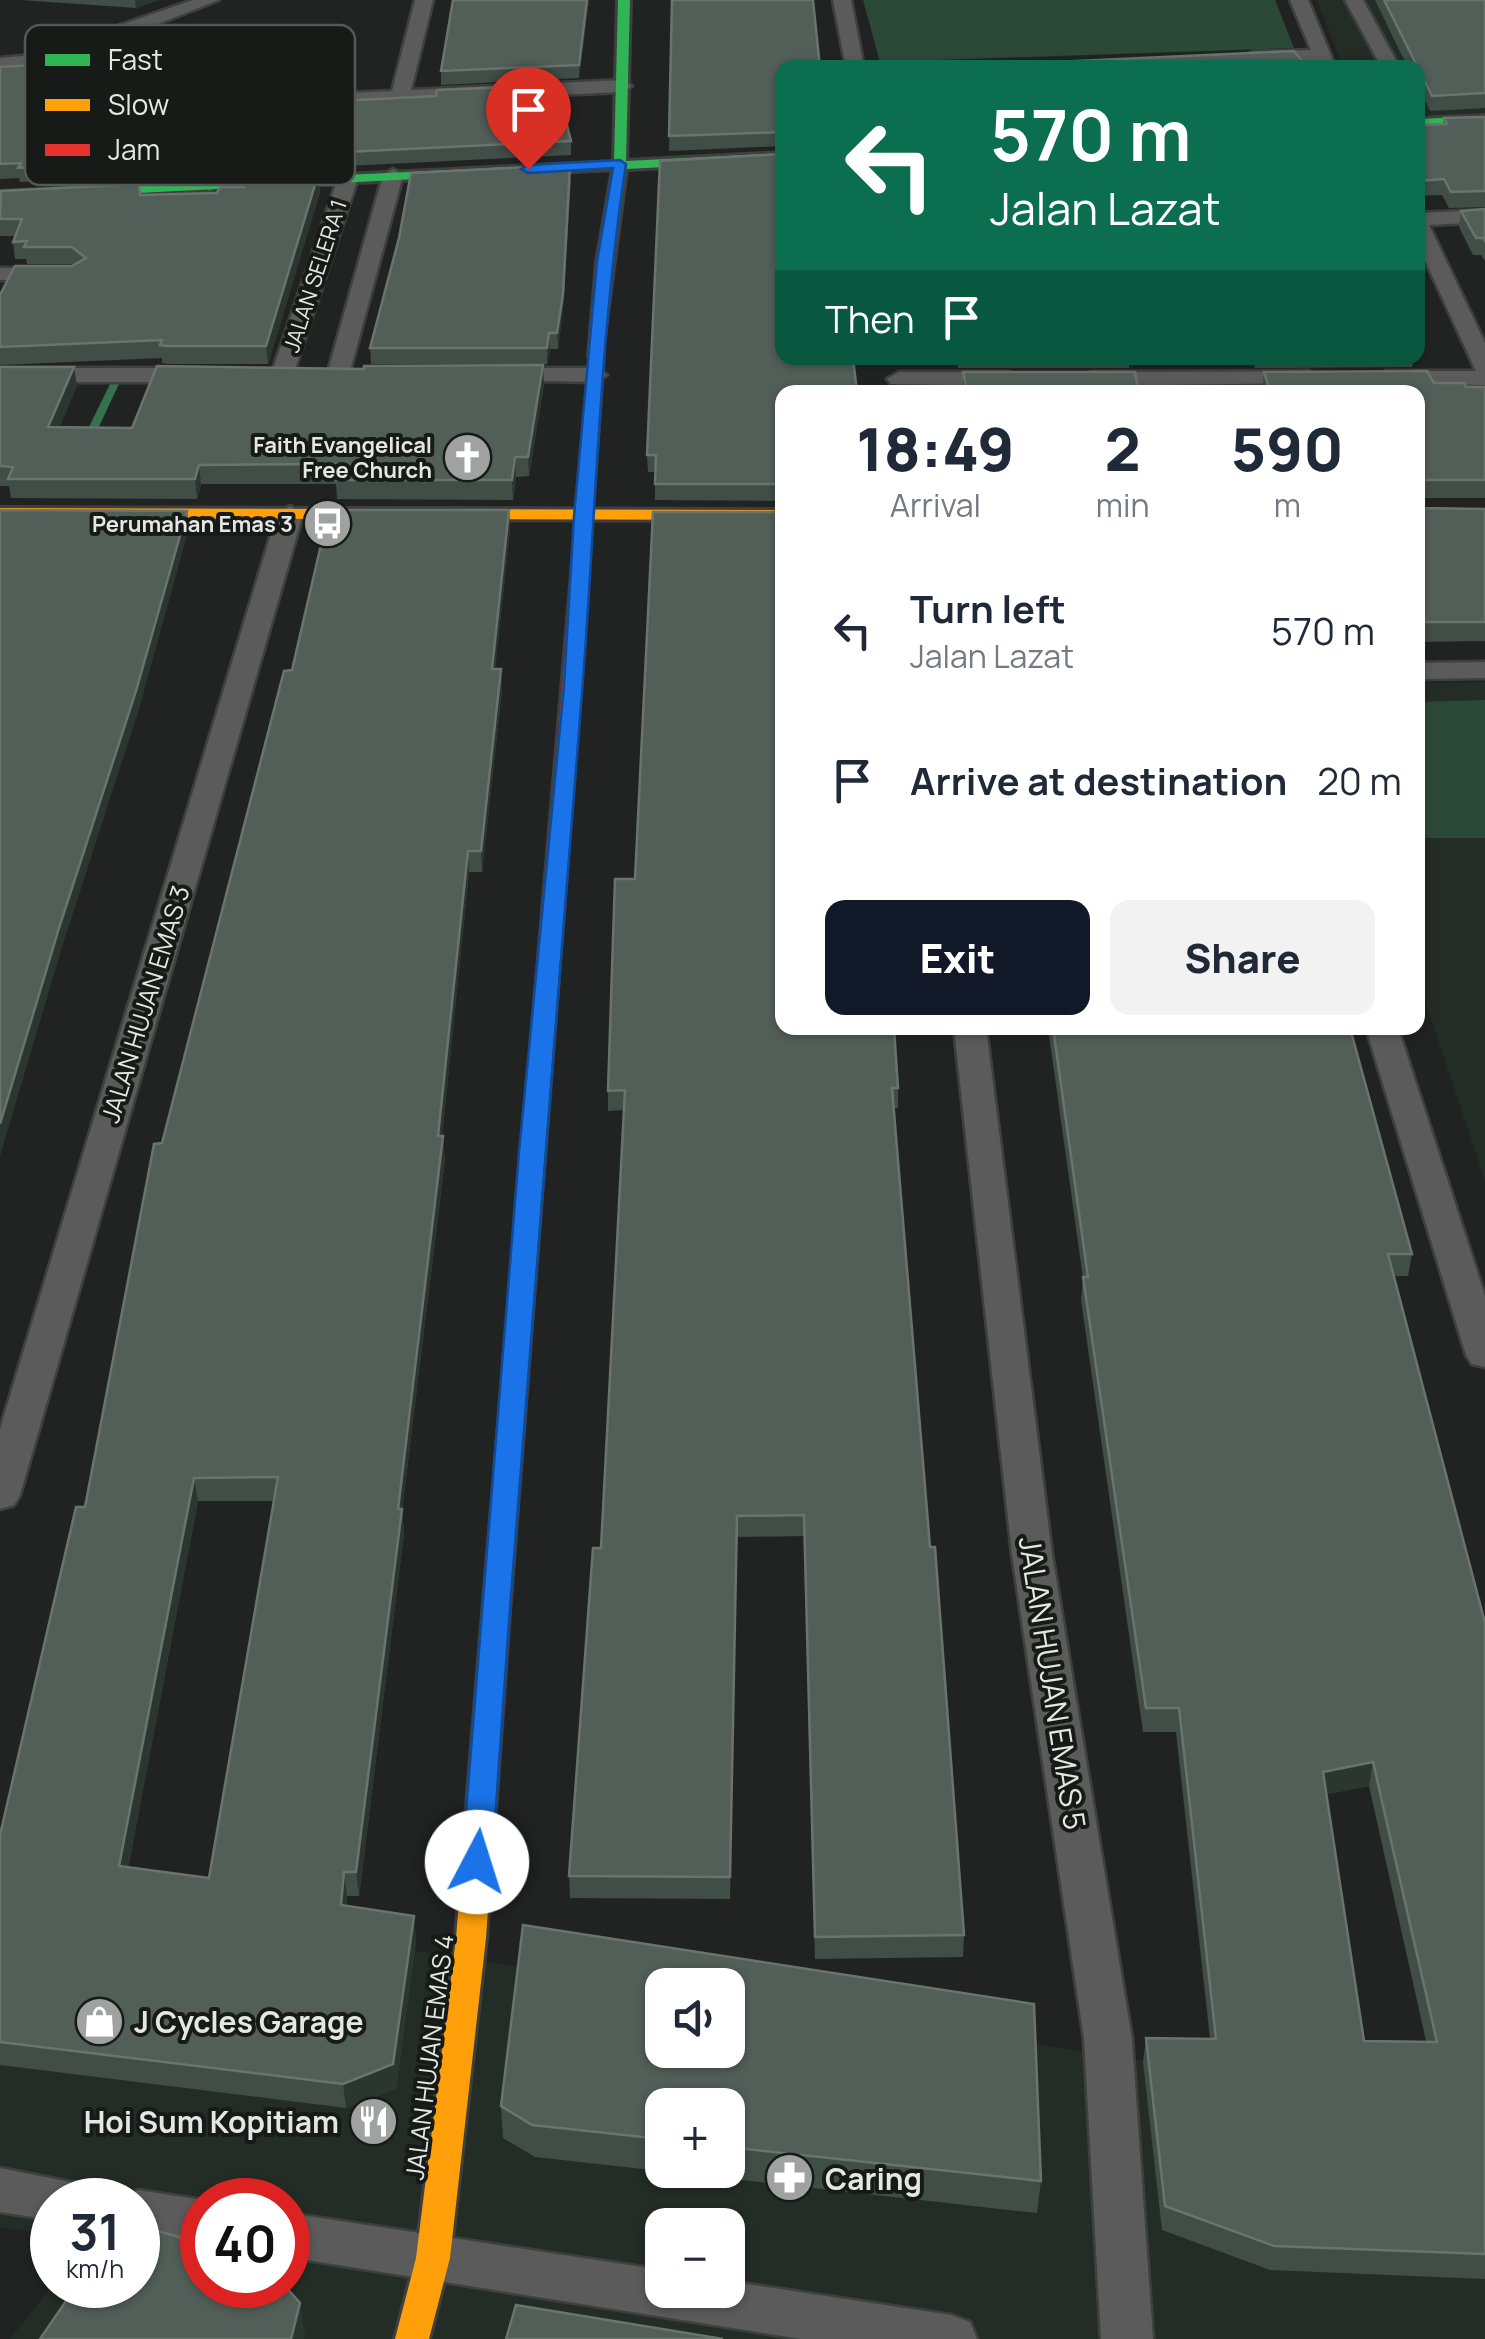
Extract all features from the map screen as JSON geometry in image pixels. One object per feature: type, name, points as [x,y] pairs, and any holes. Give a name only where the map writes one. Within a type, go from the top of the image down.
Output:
[{"type":"street","points":[[136,25],[210,0]]},
{"type":"street","points":[[400,96],[424,0]]},
{"type":"street","name":"JALAN HUJAN EMAS 4","points":[[412,2339],[433,2258],[471,1938],[531,1152],[573,686],[582,516],[604,262],[620,164],[624,0]]},
{"type":"street","points":[[842,0],[853,60]]},
{"type":"street","points":[[1299,0],[1324,60]]},
{"type":"street","points":[[1354,0],[1387,60]]},
{"type":"street","points":[[1242,58],[1297,60]]},
{"type":"street","points":[[0,63],[25,61]]},
{"type":"street","points":[[355,98],[624,86]]},
{"type":"street","points":[[1425,121],[1485,120]]},
{"type":"street","points":[[355,178],[775,156]]},
{"type":"street","name":"JALAN SELERA 1","points":[[320,375],[394,176]]},
{"type":"street","points":[[0,196],[210,185]]},
{"type":"street","name":"JALAN SELERA 1","points":[[320,375],[347,185]]},
{"type":"street","points":[[1425,221],[1485,216]]},
{"type":"street","points":[[1425,237],[1485,367]]},
{"type":"street","points":[[0,274],[74,274]]},
{"type":"street","points":[[1076,378],[1191,368],[1332,378]]},
{"type":"street","points":[[0,375],[222,375]]},
{"type":"street","points":[[252,375],[320,375]]},
{"type":"street","points":[[470,375],[596,375]]},
{"type":"street","points":[[899,376],[1037,378]]},
{"type":"street","points":[[1371,378],[1485,378]]},
{"type":"street","points":[[0,514],[775,515]]},
{"type":"street","name":"JALAN HUJAN EMAS 3","points":[[0,1495],[290,514]]},
{"type":"street","points":[[1425,671],[1485,670]]},
{"type":"street","name":"JALAN HUJAN EMAS 5","points":[[971,1035],[1032,1554],[1108,2039],[1127,2339]]},
{"type":"street","points":[[1384,1035],[1475,1294],[1485,1355]]},
{"type":"street","points":[[0,2190],[30,2195]]},
{"type":"street","points":[[310,2238],[950,2339]]},
{"type":"shaded area","points":[[1317,0],[1485,0],[1485,117],[1425,120],[1425,60],[1340,60]]},
{"type":"shaded area","points":[[1485,682],[1485,1181],[1425,1001],[1425,683]]},
{"type":"shaded area","points":[[0,1889],[645,1985],[645,2068],[745,2068],[745,2001],[1248,2076],[1485,2078],[1485,2339],[10,2339],[35,2308],[160,2308],[160,2178],[30,2178],[30,2232],[0,2227]]},
{"type":"green space","points":[[863,0],[1275,0],[1294,48],[939,60],[879,60]]},
{"type":"green space","points":[[1485,700],[1485,838],[1425,838],[1425,702]]},
{"type":"building","points":[[453,0],[587,0],[579,65],[441,71]]},
{"type":"building","points":[[672,0],[813,0],[819,60],[775,60],[775,132],[669,136]]},
{"type":"building","points":[[1384,0],[1485,0],[1485,93],[1432,96],[1425,82],[1425,60],[1414,60]]},
{"type":"building","points":[[1294,51],[1301,60],[1096,60]]},
{"type":"building","points":[[25,66],[25,168],[18,168],[21,163],[0,164],[0,67]]},
{"type":"building","points":[[557,85],[571,141],[355,152],[355,100],[436,96],[437,90]]},
{"type":"building","points":[[1485,117],[1485,191],[1451,192],[1444,179],[1425,180],[1425,125],[1447,124],[1444,118]]},
{"type":"building","points":[[775,154],[775,365],[854,365],[856,385],[775,385],[775,484],[655,484],[656,455],[647,455],[660,161]]},
{"type":"building","points":[[570,165],[563,294],[557,333],[549,333],[547,348],[370,348],[399,238],[411,173]]},
{"type":"building","points":[[139,185],[140,195],[217,193],[220,187],[315,185],[266,346],[166,346],[160,345],[162,340],[0,347],[0,295],[15,266],[72,266],[86,258],[72,247],[24,247],[27,241],[13,242],[22,219],[0,219],[1,191]]},
{"type":"building","points":[[1485,209],[1485,241],[1476,238],[1461,211]]},
{"type":"building","points":[[543,365],[528,457],[515,457],[512,480],[336,480],[339,464],[199,465],[195,479],[8,479],[13,467],[0,466],[0,367],[74,367],[48,427],[132,428],[157,366],[364,369]]},
{"type":"building","points":[[1427,371],[1434,383],[1485,387],[1485,480],[1425,480],[1425,385],[1268,385],[1264,372]]},
{"type":"building","points":[[963,372],[1135,372],[1137,385],[966,385]]},
{"type":"building","points":[[1425,508],[1485,509],[1485,622],[1425,622]]},
{"type":"building","points":[[0,510],[187,511],[136,691],[0,1124]]},
{"type":"building","points":[[329,510],[509,510],[492,669],[501,669],[481,851],[468,851],[438,1136],[443,1136],[398,1509],[402,1509],[356,1872],[344,1872],[341,1905],[414,1916],[393,2064],[343,2084],[0,2042],[0,1835],[76,1507],[85,1507],[154,1144],[162,1143],[284,671],[292,670]],"holes":[[[278,1477],[209,1878],[119,1866],[194,1478]]]},
{"type":"building","points":[[653,512],[775,512],[775,1035],[894,1035],[898,1088],[892,1088],[930,1547],[935,1547],[964,1935],[815,1937],[804,1515],[737,1516],[730,1877],[569,1876],[593,1548],[601,1548],[625,1090],[608,1091],[615,879],[635,879]]},
{"type":"building","points":[[1054,1035],[1352,1035],[1412,1254],[1388,1254],[1485,1623],[1485,2254],[1274,2246],[1165,2206],[1146,2038],[1216,2039],[1179,1708],[1146,1708],[1083,1277],[1088,1277]],"holes":[[[1373,1762],[1437,2042],[1364,2041],[1323,1772]]]},
{"type":"building","points":[[523,1925],[1034,2004],[1041,2181],[745,2149],[745,2088],[645,2088],[645,2137],[532,2125],[501,2106]]},
{"type":"building","points":[[160,2232],[180,2237],[180,2308],[299,2308],[291,2339],[40,2339],[61,2308],[160,2308]]},
{"type":"building","points":[[516,2305],[723,2339],[506,2339]]},
{"type":"waterway","points":[[91,433],[114,384]]},
{"type":"traffic: fast","points":[[596,356],[604,262],[620,164],[624,0]]},
{"type":"traffic: fast","points":[[1425,123],[1485,120]]},
{"type":"traffic: fast","points":[[355,178],[775,157]]},
{"type":"traffic: fast","points":[[0,196],[221,185]]},
{"type":"traffic: fast","points":[[496,1613],[553,911]]},
{"type":"traffic: slow","points":[[0,513],[775,515]]},
{"type":"traffic: slow","points":[[412,2339],[433,2258],[471,1938],[496,1613]]},
{"type":"traffic: jam","points":[[553,911],[596,356]]},
{"type":"place","name":"Faith Evangelical Free Church","points":[[467,458]]},
{"type":"place","name":"Perumahan Emas 3","points":[[328,524]]},
{"type":"place","name":"J Cycles Garage","points":[[99,2021]]},
{"type":"place","name":"Hoi Sum Kopitiam","points":[[374,2121]]},
{"type":"place","name":"Caring","points":[[790,2178]]},
{"type":"route","points":[[477,1862],[531,1152],[573,686],[582,516],[604,262],[620,164],[528,169]]}]
